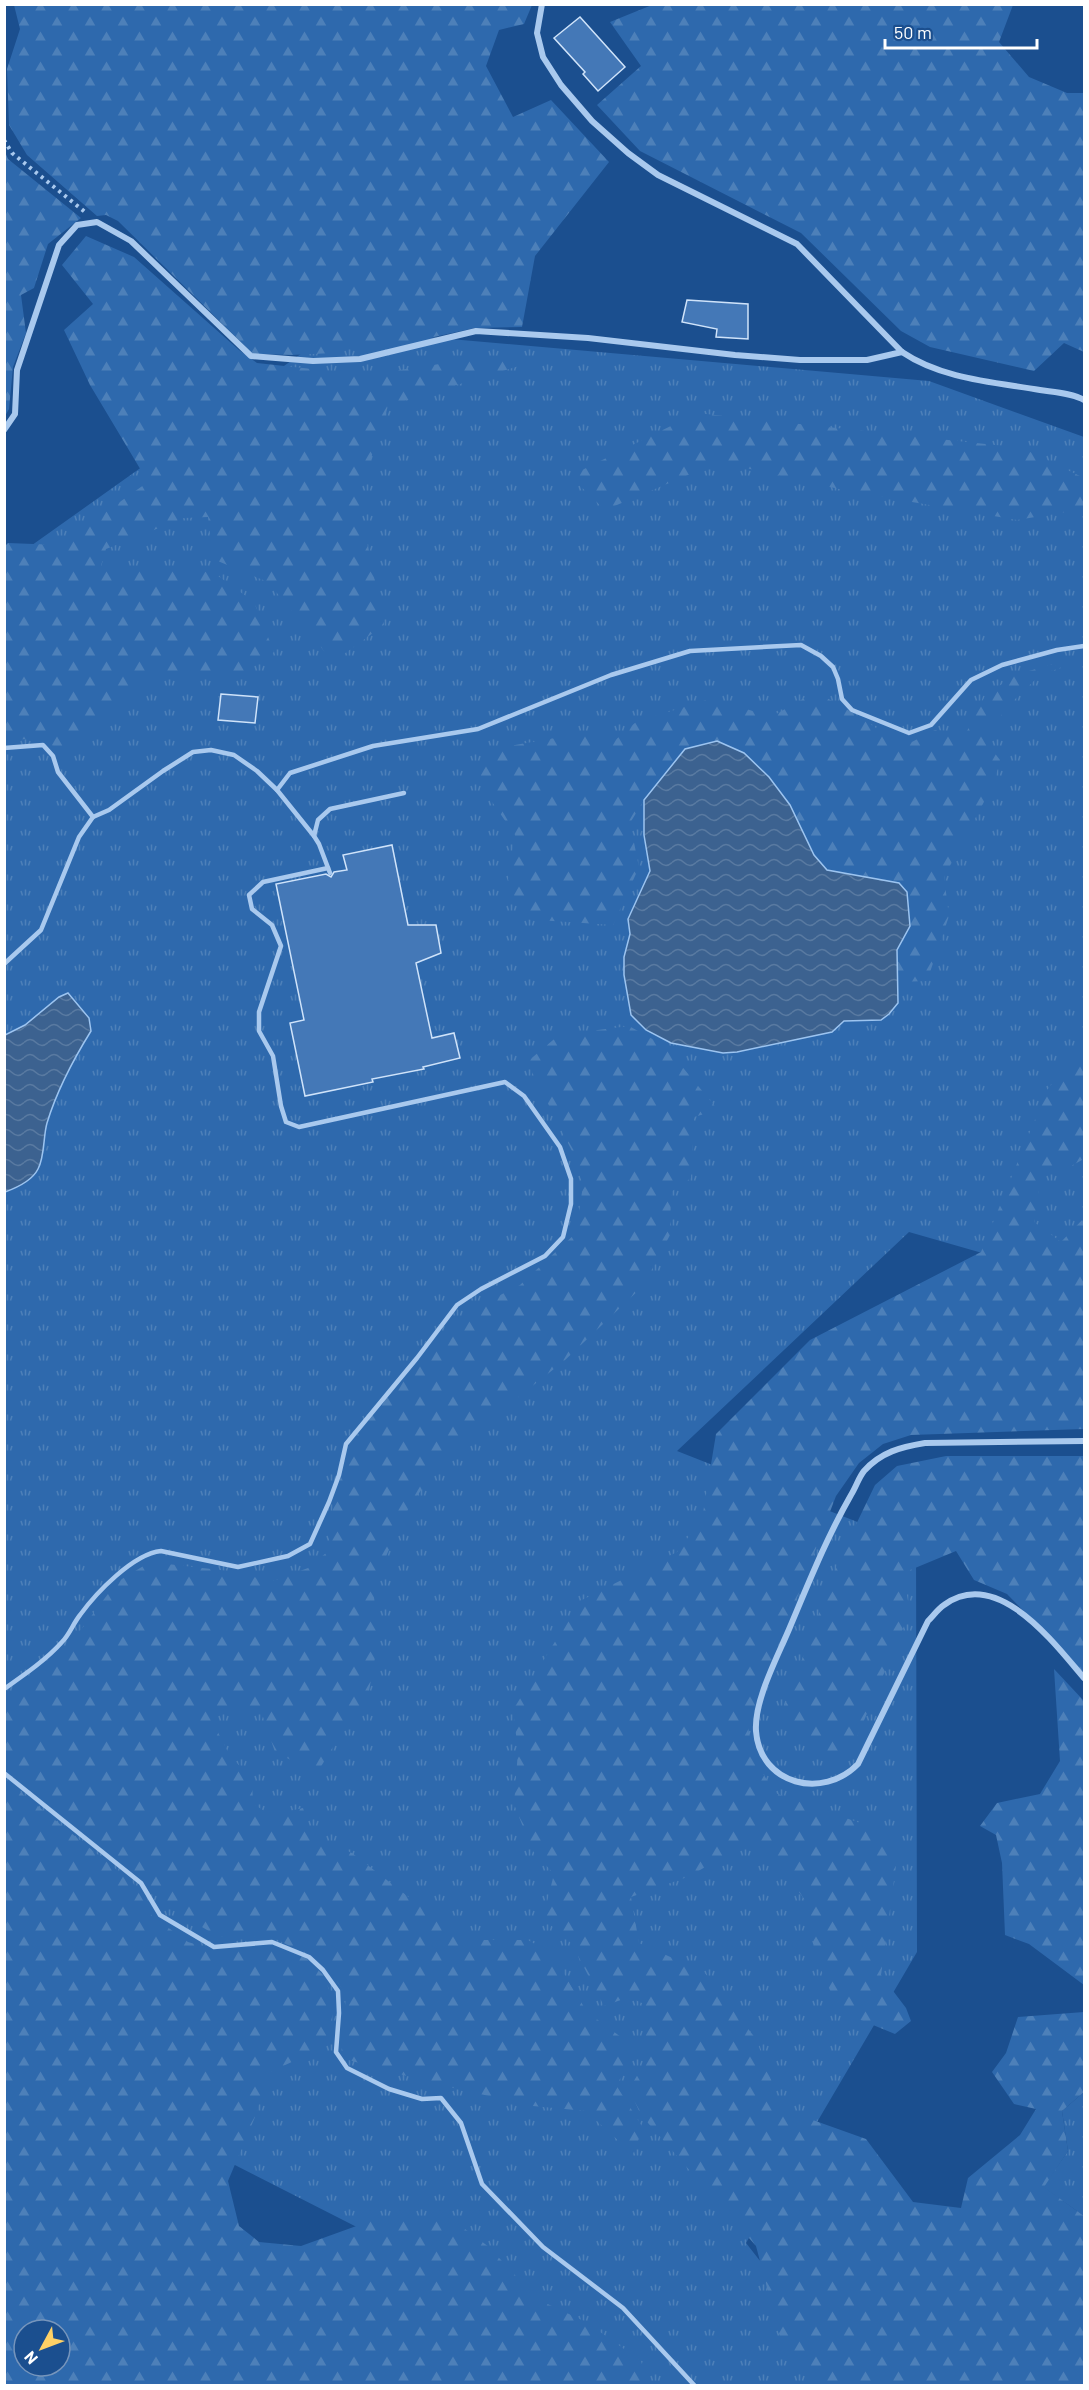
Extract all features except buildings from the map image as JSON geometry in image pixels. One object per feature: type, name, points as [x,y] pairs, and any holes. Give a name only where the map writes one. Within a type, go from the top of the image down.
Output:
[{"type":"street","points":[[542,4],[537,33],[543,57],[561,85],[592,121],[628,153],[658,175],[797,244],[902,352],[933,370],[1084,400]]},
{"type":"street","points":[[4,430],[15,414],[17,370],[30,335],[49,268],[59,245],[77,225],[97,222],[131,241],[251,356],[313,361],[360,360],[476,332],[588,338],[800,360],[867,360],[902,352]]},
{"type":"street","points":[[1084,1441],[925,1443],[882,1455],[863,1472],[834,1523],[771,1672],[759,1709],[756,1730],[759,1748],[782,1777],[799,1782],[818,1785],[848,1774],[858,1764],[928,1621],[943,1605],[958,1598],[985,1594],[1008,1603],[1031,1620],[1084,1678]]},
{"type":"lane","points":[[278,790],[290,773],[373,746],[478,729],[611,675],[690,651],[801,645],[821,656],[833,667],[842,699],[852,710],[909,733],[930,725],[971,680],[1002,665],[1057,650],[1084,646]]},
{"type":"lane","points":[[4,747],[43,745],[52,756],[58,772],[93,817]]},
{"type":"lane","points":[[4,964],[41,930],[79,837],[93,817],[109,810],[193,752],[211,750],[234,754],[278,790],[320,844],[329,870],[263,882],[249,895],[252,909],[272,925],[281,946],[259,1012],[259,1031],[273,1056],[281,1106],[286,1122],[299,1127],[505,1082],[524,1096],[560,1147],[571,1179],[571,1204],[563,1237],[545,1256],[481,1289],[457,1305],[417,1358],[346,1444],[329,1502],[310,1544],[288,1556],[238,1567],[161,1551],[149,1552],[132,1562],[80,1614],[63,1642],[4,1689]]},
{"type":"lane","points":[[314,836],[318,820],[330,809],[404,793]]},
{"type":"lane","points":[[4,1773],[141,1883],[160,1915],[214,1947],[272,1942],[309,1958],[323,1970],[338,1991],[336,2052],[347,2068],[389,2089],[422,2098],[441,2098],[461,2123],[482,2184],[543,2247],[623,2308],[695,2385]]},
{"type":"path","points":[[4,140],[12,153],[97,222]]},
{"type":"green space","points":[[14,5],[532,5],[524,24],[499,30],[486,66],[513,117],[551,100],[609,162],[535,256],[522,327],[475,328],[402,344],[352,343],[333,353],[253,354],[118,221],[106,215],[97,216],[27,155],[9,125],[7,69],[20,29]]},
{"type":"green space","points":[[652,5],[1013,5],[999,42],[1029,77],[1067,93],[1084,93],[1084,352],[1064,343],[1034,371],[930,347],[901,331],[801,233],[640,151],[597,105],[641,66],[610,22]]},
{"type":"green space","points":[[5,152],[8,159],[81,218],[48,244],[34,288],[21,295],[26,333],[13,367],[9,409],[5,416]]},
{"type":"green space","points":[[86,236],[134,257],[239,350],[257,363],[367,375],[479,358],[521,358],[519,366],[388,406],[358,498],[384,625],[333,662],[268,582],[213,559],[208,517],[184,518],[106,549],[100,569],[183,568],[214,573],[254,602],[274,652],[243,673],[182,672],[155,676],[65,749],[28,739],[5,740],[5,546],[8,543],[59,545],[148,482],[90,385],[64,330],[93,304],[62,265]]},
{"type":"green space","points":[[336,329],[929,381],[1084,437],[1084,1282],[909,1232],[677,1451],[916,1545],[917,1952],[746,2243],[857,2385],[578,2385],[459,2279],[176,2135],[5,2027],[4,565]]},
{"type":"green space","points":[[697,413],[1022,448],[1084,478],[1084,509],[1017,520],[848,491],[719,462],[605,510],[570,476]]},
{"type":"green space","points":[[1053,664],[1061,668],[1041,674],[1012,702],[983,738],[1000,760],[994,783],[944,877],[949,916],[927,981],[897,982],[897,950],[910,926],[907,892],[899,883],[827,870],[785,798],[744,753],[644,800],[630,823],[639,867],[613,925],[523,919],[508,879],[515,835],[479,783],[486,750],[589,732],[612,743],[636,722],[713,698],[771,717],[815,692],[850,711],[904,746],[935,730],[966,733],[985,696],[1015,675]]},
{"type":"green space","points":[[629,1026],[665,1046],[718,1110],[694,1117],[691,1178],[671,1192],[670,1235],[643,1286],[564,1361],[446,1454],[406,1512],[373,1585],[378,1641],[367,1702],[350,1719],[317,1773],[275,1752],[261,1711],[206,1709],[229,1754],[252,1780],[253,1804],[271,1815],[303,1808],[311,1835],[352,1853],[464,1940],[528,1940],[552,1954],[587,2012],[625,2040],[632,2061],[616,2085],[643,2128],[633,2154],[586,2111],[533,2106],[440,2085],[341,2058],[346,1994],[325,1964],[270,1936],[219,1937],[173,1910],[128,1868],[5,1768],[5,1702],[38,1676],[74,1639],[117,1582],[150,1562],[220,1570],[273,1581],[308,1568],[332,1548],[327,1532],[348,1447],[379,1404],[477,1307],[520,1285],[576,1233],[583,1185],[572,1151],[527,1062],[559,1035]]},
{"type":"green space","points":[[1084,1045],[1082,1160],[1062,1171],[1042,1171],[1034,1222],[1061,1242],[1084,1218],[1084,1429],[911,1435],[883,1444],[859,1463],[836,1496],[748,1726],[752,1756],[775,1793],[860,1823],[898,1851],[881,1975],[906,2008],[911,2021],[895,2034],[851,2016],[833,1997],[818,1963],[805,1900],[768,1851],[747,1842],[690,1876],[631,1897],[639,1943],[704,1972],[756,2039],[782,2109],[866,2139],[913,2202],[961,2208],[968,2178],[1020,2135],[1036,2109],[1014,2104],[992,2072],[1006,2053],[1018,2017],[1084,2012],[1084,2092],[1062,2111],[1068,2151],[1044,2187],[1084,2216],[1084,2385],[816,2385],[784,2352],[756,2246],[641,2115],[629,2089],[649,2056],[644,2026],[644,2004],[629,1997],[604,2006],[572,1944],[543,1918],[554,1874],[532,1850],[514,1804],[518,1751],[513,1710],[580,1601],[677,1552],[702,1519],[716,1434],[810,1340],[981,1252],[1047,1090]]},
{"type":"green space","points":[[946,1456],[1084,1456],[1084,1673],[1007,1594],[974,1580],[956,1551],[903,1573],[910,1612],[854,1744],[835,1762],[811,1750],[779,1722],[838,1562],[875,1485],[897,1466]]},
{"type":"green space","points":[[1054,1669],[1084,1701],[1084,1985],[1029,1944],[1005,1935],[1002,1863],[996,1835],[980,1826],[997,1803],[1040,1794],[1060,1761]]},
{"type":"green space","points":[[4,1779],[133,1883],[152,1916],[188,1942],[224,1953],[270,1944],[303,1955],[324,1976],[335,2006],[324,2047],[268,2073],[255,2117],[228,2181],[239,2226],[259,2242],[301,2246],[373,2220],[430,2217],[457,2223],[489,2247],[537,2299],[586,2322],[641,2361],[648,2385],[5,2385]]},
{"type":"green space","points":[[1084,2092],[1084,2216],[1043,2187],[1068,2151],[1062,2111]]},
{"type":"water","points":[[717,741],[744,753],[769,777],[790,805],[814,855],[827,870],[899,883],[907,892],[910,926],[897,950],[898,1003],[881,1020],[844,1021],[832,1032],[723,1053],[671,1043],[646,1030],[631,1015],[624,975],[624,957],[630,934],[628,919],[650,871],[644,835],[644,800],[685,749]]},
{"type":"water","points":[[68,993],[89,1018],[91,1031],[56,1099],[47,1123],[42,1158],[38,1169],[28,1180],[5,1192],[5,1035],[25,1025],[59,997]]}]
